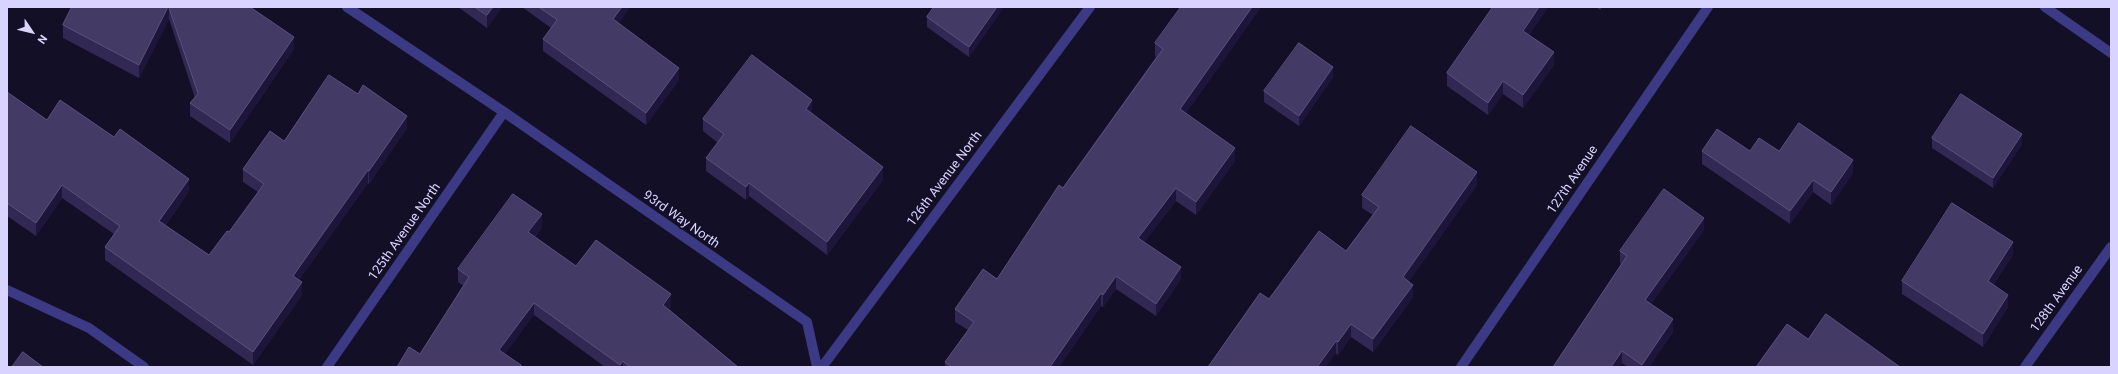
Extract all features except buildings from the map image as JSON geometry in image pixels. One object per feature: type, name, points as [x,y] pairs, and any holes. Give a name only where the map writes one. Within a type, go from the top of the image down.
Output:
[{"type":"street","name":"93rd Way North","points":[[347,7],[504,112],[807,322],[817,367]]},
{"type":"street","name":"126th Avenue North","points":[[822,367],[1090,7]]},
{"type":"street","name":"127th Avenue","points":[[1461,367],[1708,7]]},
{"type":"street","points":[[2045,7],[2111,53]]},
{"type":"street","name":"125th Avenue North","points":[[327,367],[504,112]]},
{"type":"street","name":"128th Avenue","points":[[2025,367],[2111,247]]},
{"type":"street","points":[[7,290],[89,328],[144,367]]}]
